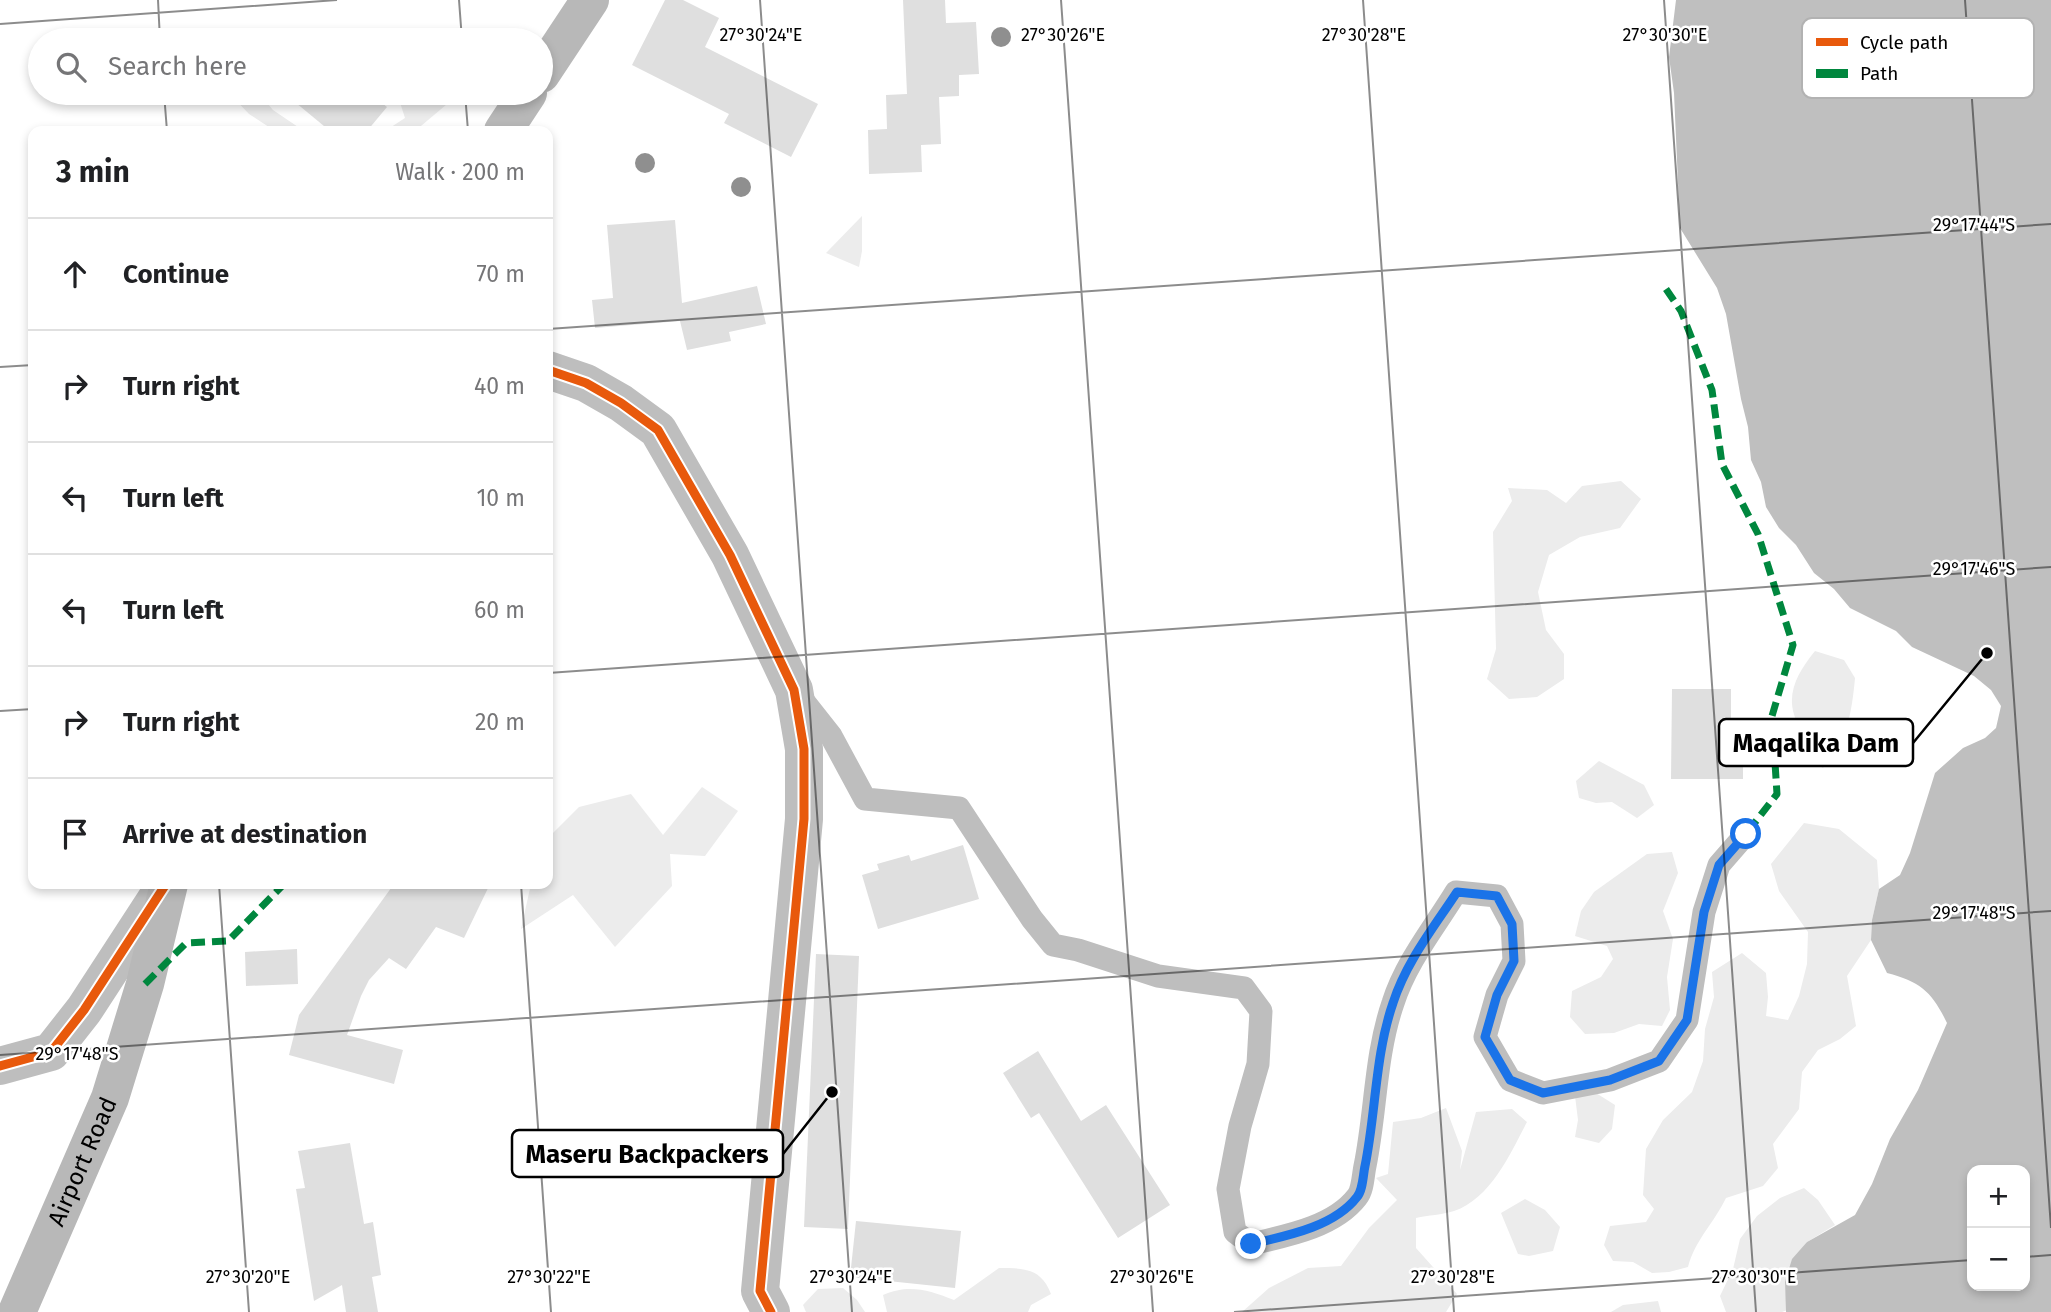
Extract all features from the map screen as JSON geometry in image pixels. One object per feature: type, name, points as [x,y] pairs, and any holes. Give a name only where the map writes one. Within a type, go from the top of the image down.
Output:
[{"type":"main road","points":[[553,56],[590,0]]},
{"type":"main road","points":[[506,126],[520,105]]},
{"type":"main road","name":"Airport Road","points":[[17,1312],[110,1098],[145,984],[167,889]]},
{"type":"street","points":[[553,372],[586,383],[621,403],[659,430],[730,555],[794,690],[804,749],[804,818],[760,1291],[771,1312]]},
{"type":"street","points":[[0,1066],[51,1052],[84,1010],[165,889]]},
{"type":"lane","points":[[794,690],[831,736],[865,799],[959,808],[1032,919],[1053,945],[1078,950],[1158,976],[1244,988],[1261,1011],[1258,1064],[1240,1126],[1228,1189],[1235,1232],[1251,1244],[1307,1228],[1338,1214],[1359,1195],[1371,1135],[1381,1050],[1393,1003],[1410,963],[1457,892],[1497,896],[1512,924],[1514,961],[1497,995],[1485,1037],[1510,1080],[1543,1093],[1610,1080],[1659,1061],[1687,1020],[1704,912],[1719,865],[1746,834]]},
{"type":"shaded area","points":[[1676,0],[2051,0],[2051,1312],[1786,1312],[1785,1282],[1792,1259],[1807,1242],[1855,1215],[1872,1184],[1890,1139],[1918,1090],[1947,1023],[1936,1003],[1924,990],[1909,980],[1887,973],[1871,940],[1872,920],[1879,889],[1900,875],[1910,853],[1935,773],[1963,748],[1985,738],[1996,728],[2001,706],[1991,690],[1974,676],[1912,647],[1896,631],[1850,608],[1834,589],[1814,573],[1796,545],[1779,528],[1766,507],[1761,482],[1751,460],[1748,427],[1726,314],[1717,288],[1680,228],[1674,93],[1669,57]]},
{"type":"shaded area","points":[[240,105],[269,105],[297,126],[267,126]]},
{"type":"shaded area","points":[[401,105],[446,105],[421,126],[393,126],[405,118]]},
{"type":"shaded area","points":[[862,216],[859,267],[826,253]]},
{"type":"shaded area","points":[[1621,481],[1641,499],[1620,528],[1580,537],[1549,555],[1538,592],[1546,630],[1564,654],[1564,679],[1537,697],[1509,699],[1487,679],[1496,649],[1493,532],[1512,501],[1508,488],[1547,490],[1566,503],[1582,486]]},
{"type":"shaded area","points":[[1815,651],[1844,660],[1855,678],[1850,715],[1843,738],[1823,768],[1808,759],[1806,744],[1793,712],[1792,702],[1798,676]]},
{"type":"shaded area","points":[[1599,761],[1644,785],[1654,805],[1637,818],[1612,802],[1596,803],[1579,798],[1576,781]]},
{"type":"shaded area","points":[[702,787],[738,811],[705,856],[670,854],[672,886],[615,947],[573,895],[521,929],[530,889],[553,889],[553,833],[579,807],[631,794],[663,835]]},
{"type":"shaded area","points":[[1804,823],[1839,829],[1877,860],[1879,889],[1872,920],[1871,940],[1847,976],[1856,1026],[1840,1039],[1818,1050],[1802,1072],[1799,1109],[1773,1144],[1778,1168],[1763,1186],[1726,1198],[1695,1248],[1688,1267],[1652,1273],[1633,1262],[1613,1261],[1604,1245],[1610,1226],[1646,1222],[1654,1209],[1643,1195],[1646,1149],[1663,1120],[1692,1092],[1703,1061],[1705,1029],[1714,997],[1712,972],[1742,953],[1766,973],[1766,1016],[1788,1020],[1799,996],[1807,964],[1808,932],[1779,891],[1771,864]]},
{"type":"shaded area","points":[[1672,852],[1678,873],[1663,911],[1673,939],[1667,977],[1670,1010],[1662,1026],[1639,1024],[1614,1033],[1585,1034],[1570,1017],[1572,991],[1601,977],[1613,959],[1607,946],[1575,936],[1581,911],[1594,892],[1647,854]]},
{"type":"shaded area","points":[[1588,1088],[1615,1105],[1612,1129],[1599,1143],[1575,1137],[1578,1120],[1575,1096]]},
{"type":"shaded area","points":[[1446,1108],[1462,1151],[1460,1170],[1476,1112],[1512,1109],[1527,1122],[1498,1174],[1479,1196],[1454,1211],[1416,1218],[1416,1248],[1457,1294],[1446,1312],[1242,1312],[1269,1288],[1308,1268],[1341,1266],[1369,1228],[1397,1200],[1376,1178],[1388,1174],[1393,1122],[1421,1118]]},
{"type":"shaded area","points":[[1804,1188],[1818,1200],[1835,1225],[1807,1242],[1785,1282],[1787,1310],[1726,1312],[1720,1296],[1733,1269],[1740,1239],[1757,1216],[1780,1198]]},
{"type":"shaded area","points":[[1525,1199],[1545,1210],[1560,1227],[1553,1251],[1529,1256],[1518,1254],[1501,1213]]},
{"type":"shaded area","points":[[999,1268],[1016,1268],[1037,1274],[1051,1294],[1031,1305],[1028,1312],[887,1312],[883,1295],[910,1289],[936,1293],[954,1300]]},
{"type":"shaded area","points":[[843,1288],[857,1300],[865,1312],[806,1312],[803,1305],[818,1289]]},
{"type":"shaded area","points":[[1658,1301],[1661,1312],[1611,1312],[1623,1305]]},
{"type":"building","points":[[665,0],[683,0],[719,18],[705,47],[818,104],[791,157],[724,123],[729,114],[632,65]]},
{"type":"building","points":[[903,0],[945,0],[946,23],[976,22],[979,74],[959,75],[959,96],[939,97],[941,144],[921,145],[922,172],[869,174],[868,130],[887,129],[886,95],[907,94]]},
{"type":"building","points":[[299,105],[387,107],[371,126],[324,126]]},
{"type":"building","points":[[675,220],[682,303],[757,286],[766,324],[729,332],[731,341],[687,350],[680,321],[595,328],[592,300],[613,298],[607,225]]},
{"type":"building","points":[[1672,689],[1731,689],[1731,727],[1743,727],[1743,779],[1671,779]]},
{"type":"building","points":[[963,845],[979,899],[878,929],[862,875],[879,870],[877,864],[909,855],[911,861]]},
{"type":"building","points":[[390,889],[488,889],[464,938],[436,927],[406,969],[389,958],[369,980],[361,996],[347,1035],[403,1050],[394,1084],[289,1055],[299,1015]]},
{"type":"building","points":[[297,949],[298,984],[246,986],[245,952]]},
{"type":"building","points":[[816,954],[859,956],[848,1229],[804,1227]]},
{"type":"building","points":[[1038,1051],[1081,1121],[1106,1105],[1170,1205],[1118,1238],[1039,1113],[1031,1118],[1003,1073]]},
{"type":"building","points":[[350,1143],[364,1224],[373,1222],[381,1275],[372,1277],[378,1312],[346,1312],[342,1285],[314,1301],[296,1189],[305,1188],[298,1151]]},
{"type":"building","points":[[856,1221],[961,1231],[955,1288],[850,1277]]},
{"type":"marked path","points":[[1666,289],[1681,311],[1712,390],[1722,464],[1758,534],[1793,645],[1772,716],[1777,794],[1746,834]]},
{"type":"marked path","points":[[145,984],[186,943],[228,941],[279,889]]},
{"type":"cycle path","points":[[553,372],[586,383],[621,403],[658,430],[730,555],[794,690],[804,749],[804,819],[760,1291],[771,1312]]},
{"type":"cycle path","points":[[0,1066],[51,1052],[84,1010],[163,889]]},
{"type":"place","name":"Maqalika Dam","points":[[1987,653]]},
{"type":"place","name":"Maseru Backpackers","points":[[832,1092]]},
{"type":"route","points":[[1251,1244],[1279,1238],[1338,1214],[1359,1195],[1371,1135],[1381,1050],[1393,1003],[1410,963],[1457,892],[1497,896],[1512,924],[1514,961],[1497,995],[1485,1037],[1510,1080],[1543,1093],[1610,1080],[1659,1061],[1687,1020],[1704,912],[1719,865],[1746,834]]}]
